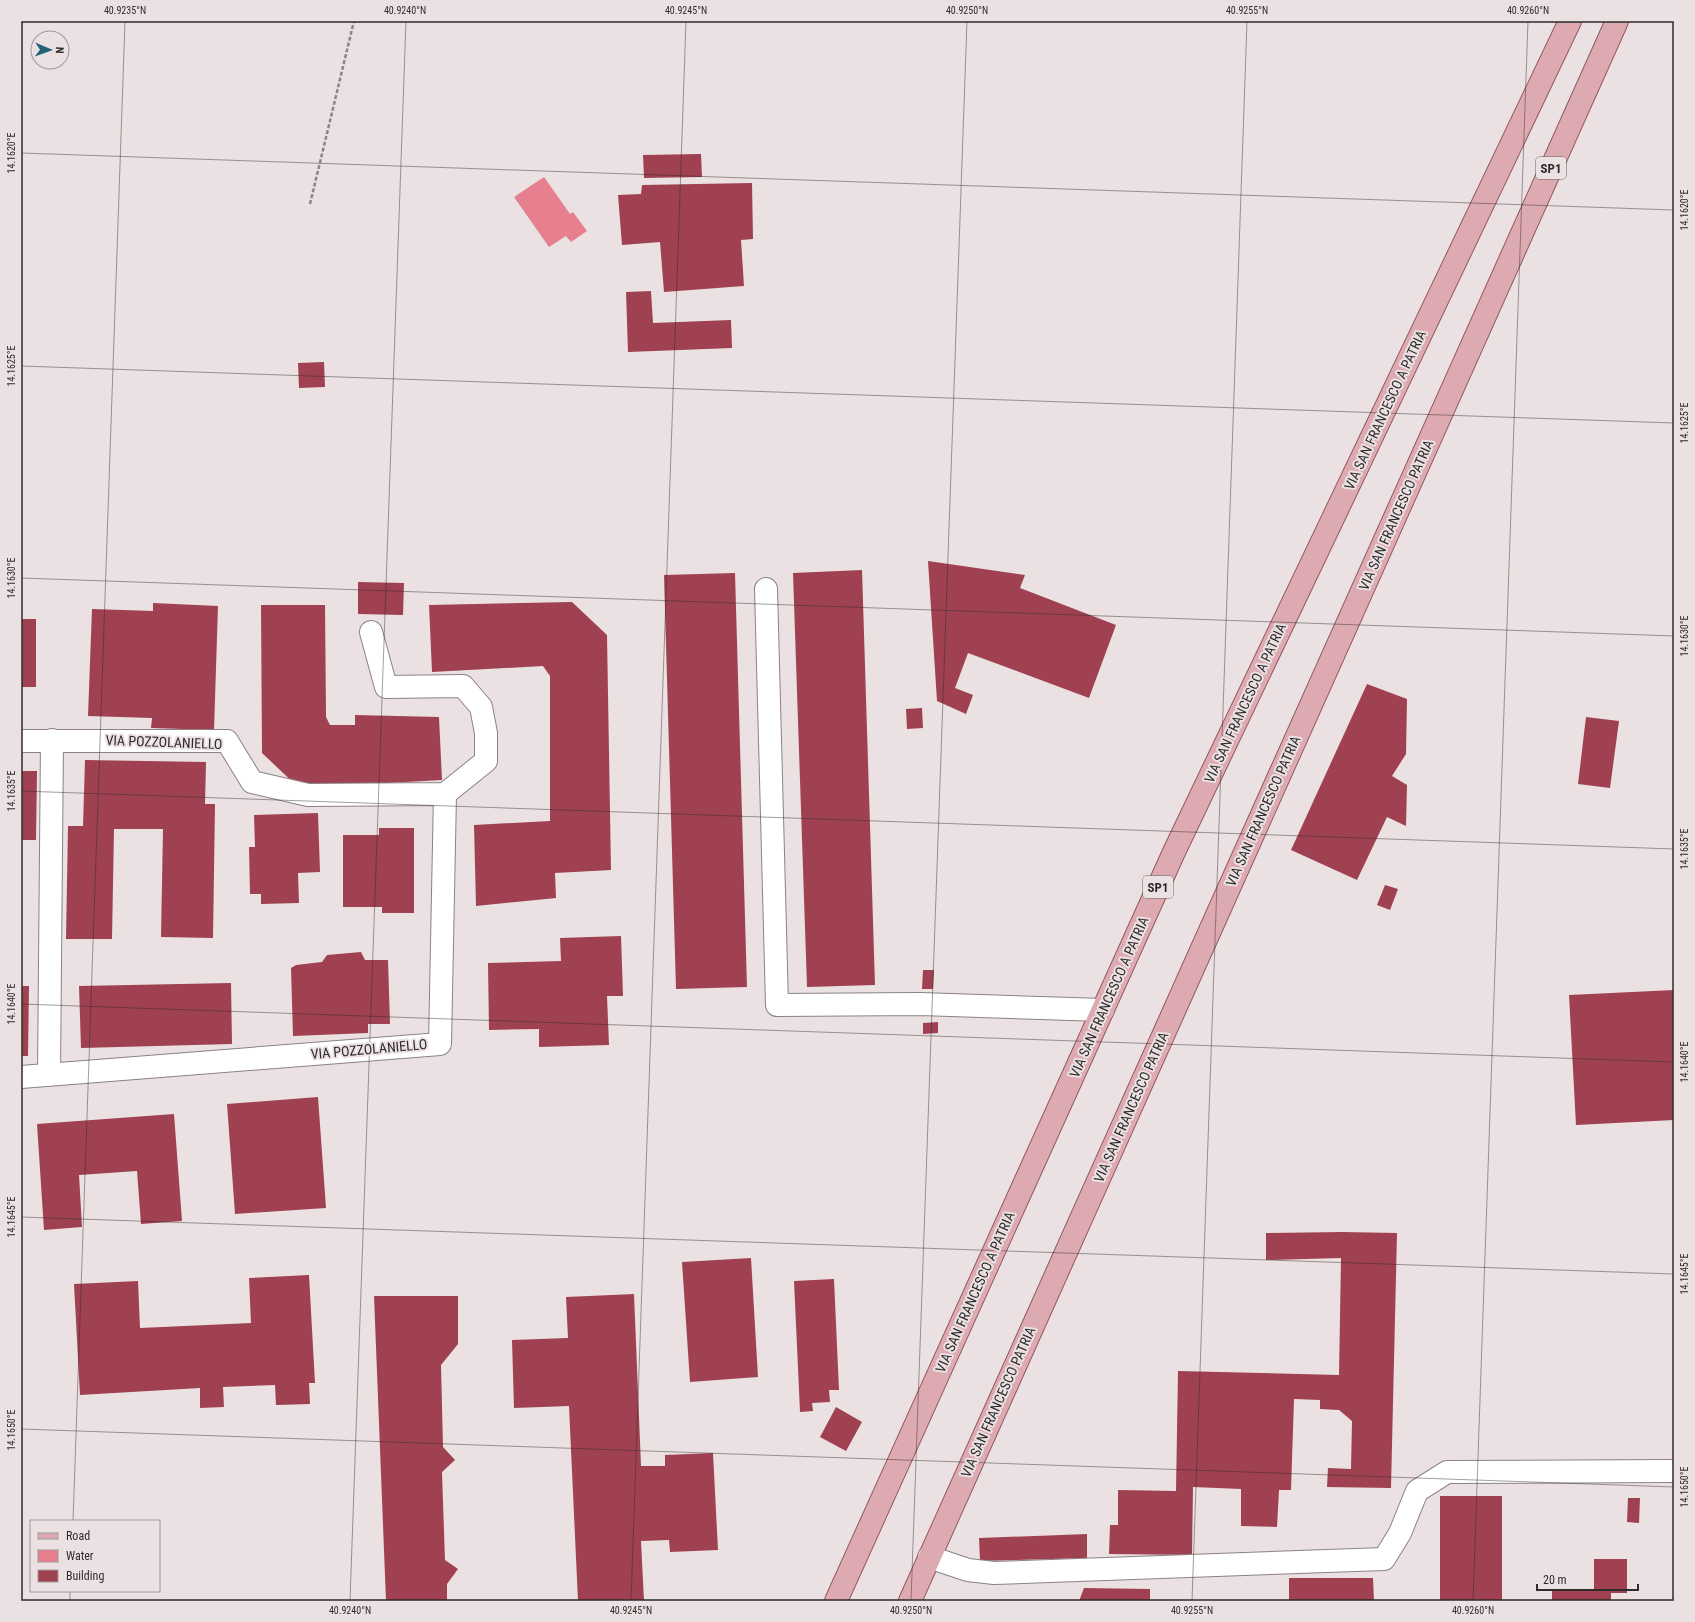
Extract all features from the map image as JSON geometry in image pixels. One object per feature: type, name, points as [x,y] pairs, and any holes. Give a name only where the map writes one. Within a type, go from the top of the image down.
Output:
[{"type":"main road","name":"VIA SAN FRANCESCO A PATRIA","points":[[836,1601],[1174,852],[1570,21]]},
{"type":"main road","name":"VIA SAN FRANCESCO PATRIA","points":[[910,1601],[1617,21]]},
{"type":"street","points":[[766,589],[777,1005],[920,1004],[1103,1010]]},
{"type":"street","points":[[371,632],[386,687],[462,686],[481,707],[486,733],[486,761],[445,794]]},
{"type":"street","points":[[49,1075],[52,740]]},
{"type":"street","name":"VIA POZZOLANIELLO","points":[[21,741],[227,741],[252,782],[308,795],[445,794],[440,1044],[21,1077]]},
{"type":"street","points":[[929,1557],[968,1570],[994,1573],[1384,1559],[1400,1533],[1417,1491],[1447,1472],[1674,1471]]},
{"type":"path","points":[[310,204],[354,21]]},
{"type":"water","points":[[544,177],[570,214],[573,212],[587,231],[571,242],[566,236],[549,247],[514,197]]},
{"type":"building","points":[[701,154],[702,177],[644,178],[643,155]]},
{"type":"building","points":[[752,183],[753,239],[741,240],[744,286],[664,292],[660,242],[622,245],[618,195],[641,194],[642,185]]},
{"type":"building","points":[[651,291],[653,323],[731,320],[732,348],[628,352],[626,292]]},
{"type":"building","points":[[324,362],[325,387],[299,388],[298,363]]},
{"type":"building","points":[[928,561],[1025,575],[1020,588],[1116,625],[1089,698],[968,653],[955,688],[973,695],[966,714],[937,701]]},
{"type":"building","points":[[862,570],[875,985],[807,987],[793,573]]},
{"type":"building","points":[[735,573],[747,987],[676,989],[664,575]]},
{"type":"building","points":[[358,582],[404,583],[403,615],[358,614]]},
{"type":"building","points":[[572,602],[607,635],[611,870],[555,873],[556,898],[476,906],[474,825],[550,821],[550,676],[543,666],[432,672],[429,605]]},
{"type":"building","points":[[153,603],[218,606],[214,730],[151,728],[152,718],[88,716],[92,609],[153,611]]},
{"type":"building","points":[[261,605],[325,605],[326,717],[330,725],[355,725],[355,715],[439,717],[442,780],[299,788],[262,753]]},
{"type":"building","points":[[21,619],[36,619],[36,687],[21,687]]},
{"type":"building","points":[[1367,684],[1407,699],[1406,754],[1392,776],[1407,785],[1406,826],[1387,817],[1357,880],[1291,850]]},
{"type":"building","points":[[922,708],[923,728],[907,729],[906,709]]},
{"type":"building","points":[[1586,717],[1619,721],[1610,788],[1578,784]]},
{"type":"building","points":[[85,760],[206,762],[205,804],[215,804],[213,938],[161,937],[163,829],[114,829],[112,939],[66,939],[68,826],[83,826]]},
{"type":"building","points":[[21,771],[37,771],[36,840],[21,840]]},
{"type":"building","points":[[318,813],[320,872],[298,873],[299,903],[261,904],[261,894],[250,894],[249,847],[255,847],[254,815]]},
{"type":"building","points":[[379,828],[414,828],[414,913],[382,913],[382,907],[343,907],[343,835],[379,835]]},
{"type":"building","points":[[1385,885],[1398,889],[1390,910],[1377,905]]},
{"type":"building","points":[[621,936],[623,996],[607,996],[609,1045],[539,1047],[539,1029],[489,1030],[488,963],[561,961],[560,938]]},
{"type":"building","points":[[361,952],[365,960],[388,960],[390,1024],[368,1024],[368,1033],[293,1036],[291,968],[296,965],[322,962],[327,955]]},
{"type":"building","points":[[923,970],[934,970],[933,989],[922,989]]},
{"type":"building","points":[[231,983],[232,1044],[81,1048],[79,986]]},
{"type":"building","points":[[21,986],[29,986],[28,1056],[21,1056]]},
{"type":"building","points":[[1674,990],[1674,1120],[1576,1125],[1569,995]]},
{"type":"building","points":[[938,1022],[938,1033],[923,1034],[923,1023]]},
{"type":"building","points":[[318,1097],[326,1208],[235,1214],[227,1104]]},
{"type":"building","points":[[174,1114],[182,1221],[141,1224],[137,1171],[79,1175],[82,1227],[44,1230],[37,1124]]},
{"type":"building","points":[[1266,1233],[1397,1233],[1391,1488],[1327,1487],[1328,1468],[1351,1469],[1352,1421],[1339,1410],[1320,1409],[1320,1400],[1294,1399],[1291,1490],[1279,1490],[1277,1527],[1241,1526],[1241,1489],[1193,1487],[1192,1555],[1109,1554],[1110,1525],[1118,1525],[1118,1490],[1176,1491],[1178,1371],[1339,1375],[1341,1258],[1266,1260]]},
{"type":"building","points":[[751,1258],[758,1377],[690,1382],[682,1262]]},
{"type":"building","points":[[309,1275],[315,1383],[309,1383],[310,1404],[276,1405],[275,1385],[223,1387],[224,1407],[200,1408],[200,1388],[80,1395],[74,1284],[138,1281],[140,1328],[251,1323],[249,1278]]},
{"type":"building","points":[[834,1279],[839,1390],[829,1390],[830,1402],[812,1403],[813,1411],[800,1412],[794,1281]]},
{"type":"building","points":[[634,1294],[641,1466],[665,1466],[665,1455],[713,1453],[718,1550],[670,1552],[669,1540],[641,1541],[644,1601],[578,1601],[569,1406],[514,1408],[512,1340],[568,1338],[566,1297]]},
{"type":"building","points":[[374,1296],[458,1296],[458,1344],[441,1365],[443,1447],[455,1460],[442,1472],[445,1560],[458,1569],[447,1584],[447,1601],[386,1601]]},
{"type":"building","points":[[836,1407],[862,1422],[846,1451],[820,1437]]},
{"type":"building","points":[[1440,1496],[1502,1496],[1502,1601],[1440,1601]]},
{"type":"building","points":[[1628,1498],[1640,1498],[1639,1523],[1627,1522]]},
{"type":"building","points":[[1087,1534],[1087,1558],[980,1561],[979,1538]]},
{"type":"building","points":[[1594,1559],[1627,1559],[1627,1593],[1611,1593],[1611,1601],[1552,1601],[1552,1591],[1594,1591]]},
{"type":"building","points":[[1289,1578],[1373,1578],[1374,1601],[1289,1601]]},
{"type":"building","points":[[1084,1588],[1150,1589],[1150,1601],[1079,1601]]}]
